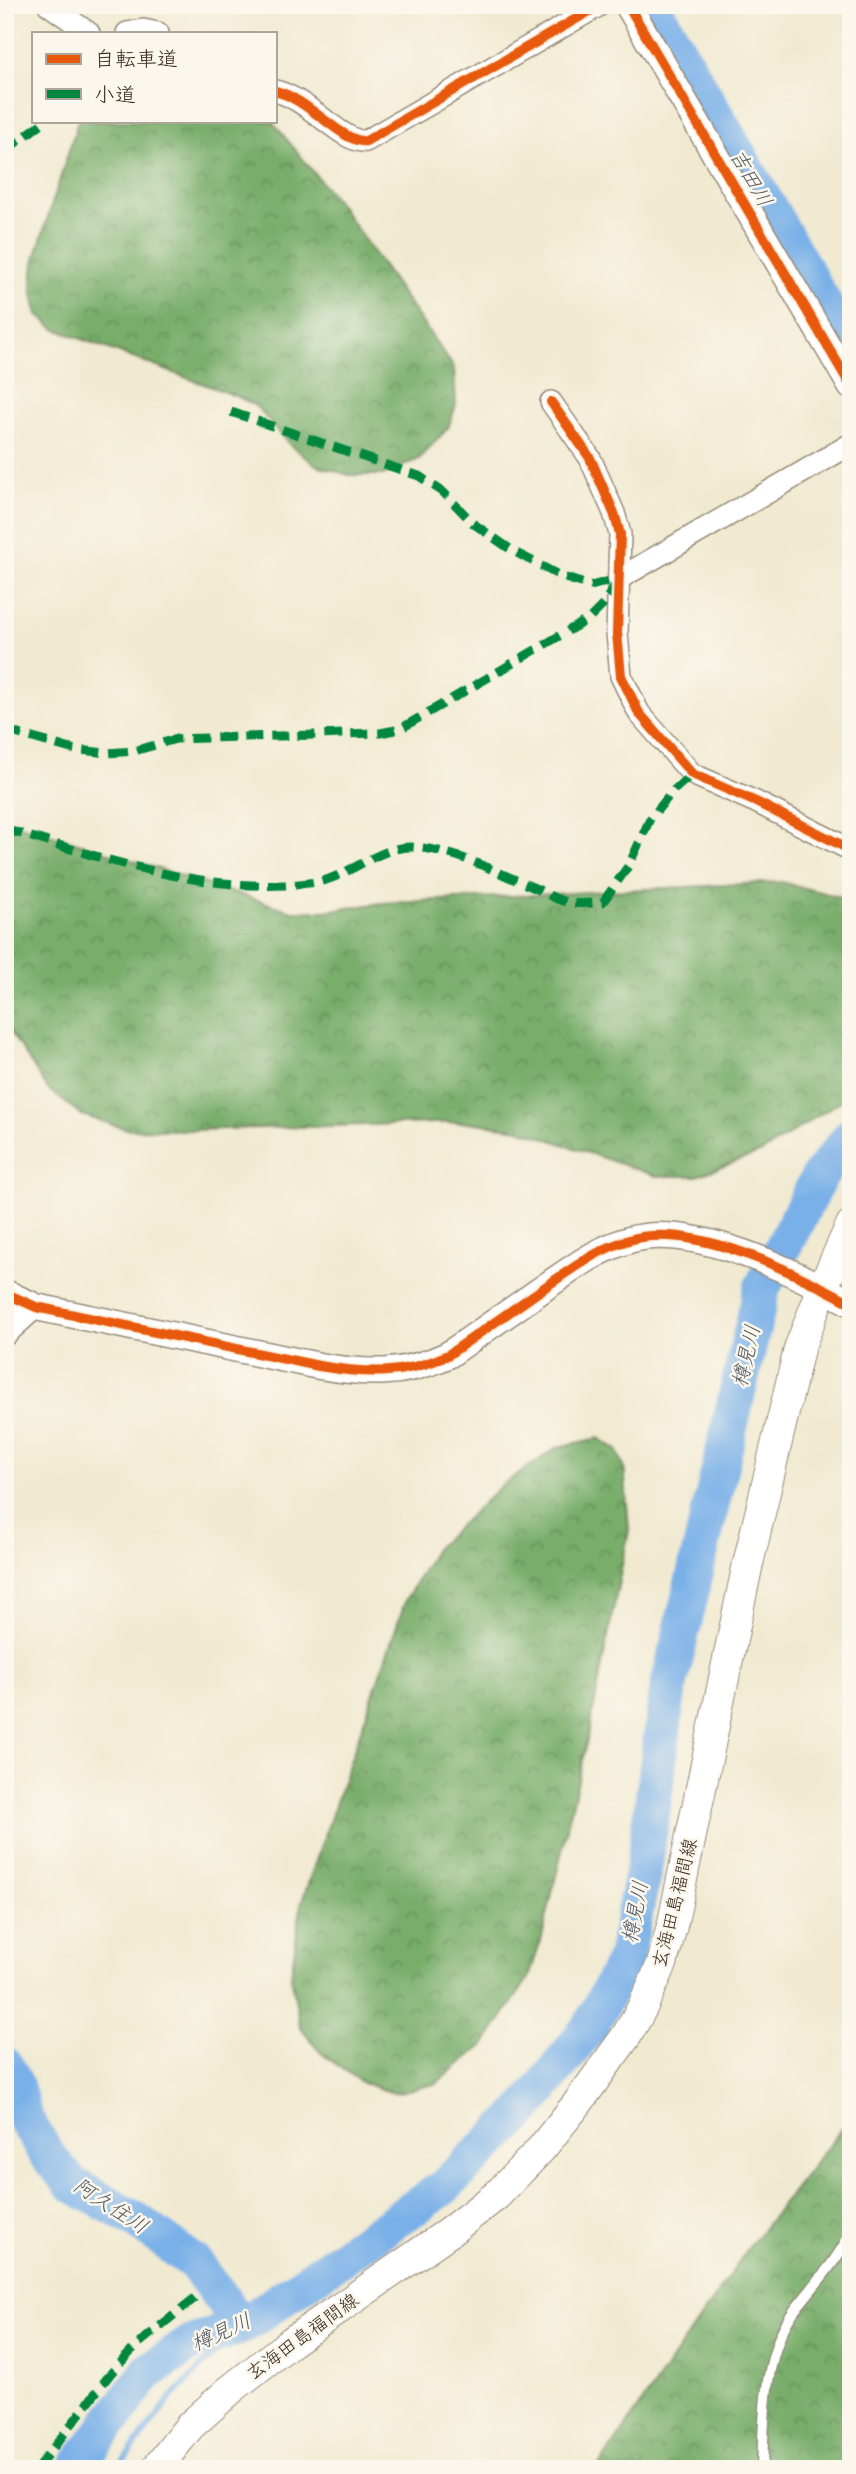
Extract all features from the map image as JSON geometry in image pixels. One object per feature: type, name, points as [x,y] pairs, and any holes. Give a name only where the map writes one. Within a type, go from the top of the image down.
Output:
[{"type":"main road","name":"玄海田島福間線","points":[[156,2469],[190,2426],[230,2390],[291,2342],[448,2233],[497,2194],[541,2149],[627,2035],[662,1964],[673,1922],[775,1443],[799,1349],[818,1285],[851,1225]]},
{"type":"street","points":[[50,5],[88,32]]},
{"type":"street","points":[[276,91],[285,93],[304,104],[347,138],[357,142],[366,141],[600,5]]},
{"type":"street","points":[[628,5],[851,386]]},
{"type":"street","points":[[132,32],[153,32]]},
{"type":"street","points":[[551,402],[590,458],[605,487],[620,534],[617,633],[621,676],[633,704],[692,774],[851,850]]},
{"type":"street","points":[[620,578],[851,443]]},
{"type":"street","points":[[5,1293],[36,1307],[360,1373],[427,1365],[448,1355],[590,1256],[629,1240],[658,1236],[688,1237],[718,1244],[818,1285],[851,1303]]},
{"type":"street","points":[[5,1335],[36,1307]]},
{"type":"lane","points":[[762,2469],[764,2404],[781,2334],[793,2312],[835,2262],[851,2232]]},
{"type":"green space","points":[[78,122],[273,122],[340,205],[454,368],[456,405],[448,428],[419,459],[384,475],[349,475],[316,465],[290,445],[256,406],[236,396],[55,329],[37,314],[32,288],[34,262]]},
{"type":"green space","points":[[5,820],[292,911],[326,911],[382,903],[781,882],[851,900],[851,1094],[762,1152],[697,1176],[656,1176],[519,1129],[468,1122],[189,1130],[127,1129],[82,1115],[48,1089],[5,1024]]},
{"type":"green space","points":[[599,1438],[617,1450],[624,1466],[629,1530],[590,1727],[542,1937],[529,1977],[485,2044],[435,2084],[394,2093],[363,2083],[322,2054],[300,2026],[291,1976],[301,1904],[406,1599],[435,1549],[502,1485],[558,1447]]},
{"type":"green space","points":[[851,2117],[851,2275],[846,2280],[848,2312],[851,2313],[851,2469],[597,2469],[749,2247]]},
{"type":"waterway","name":"吉田川","points":[[652,5],[851,351]]},
{"type":"waterway","name":"樽見川","points":[[75,2469],[148,2372],[190,2344],[242,2326],[444,2187],[524,2111],[591,2025],[626,1956],[645,1861],[668,1689],[762,1288],[820,1175],[851,1136]]},
{"type":"waterway","name":"阿久住川","points":[[5,2066],[15,2084],[24,2117],[47,2155],[72,2184],[136,2220],[195,2263],[242,2326]]},
{"type":"waterway","points":[[117,2469],[170,2399],[242,2326]]},
{"type":"marked path","points":[[5,151],[44,122]]},
{"type":"marked path","points":[[231,412],[419,476],[443,492],[474,524],[513,551],[562,577],[591,586],[620,578]]},
{"type":"marked path","points":[[5,730],[71,749],[107,753],[134,751],[176,739],[380,733],[400,729],[590,618],[602,606],[617,582]]},
{"type":"marked path","points":[[5,829],[120,863],[198,880],[237,884],[317,882],[340,875],[387,851],[411,847],[427,849],[476,863],[562,901],[595,903],[603,902],[629,865],[650,819],[674,790],[692,774]]},
{"type":"marked path","points":[[37,2469],[111,2373],[137,2345],[196,2297]]},
{"type":"cycle path","points":[[276,91],[300,102],[347,135],[366,141],[600,5]]},
{"type":"cycle path","points":[[628,5],[851,386]]},
{"type":"cycle path","points":[[551,402],[590,458],[614,513],[620,534],[617,633],[621,676],[639,713],[692,774],[756,802],[851,850]]},
{"type":"cycle path","points":[[5,1293],[36,1307],[319,1366],[369,1372],[416,1367],[448,1355],[594,1255],[629,1240],[655,1236],[683,1237],[743,1253],[773,1264],[851,1303]]}]
